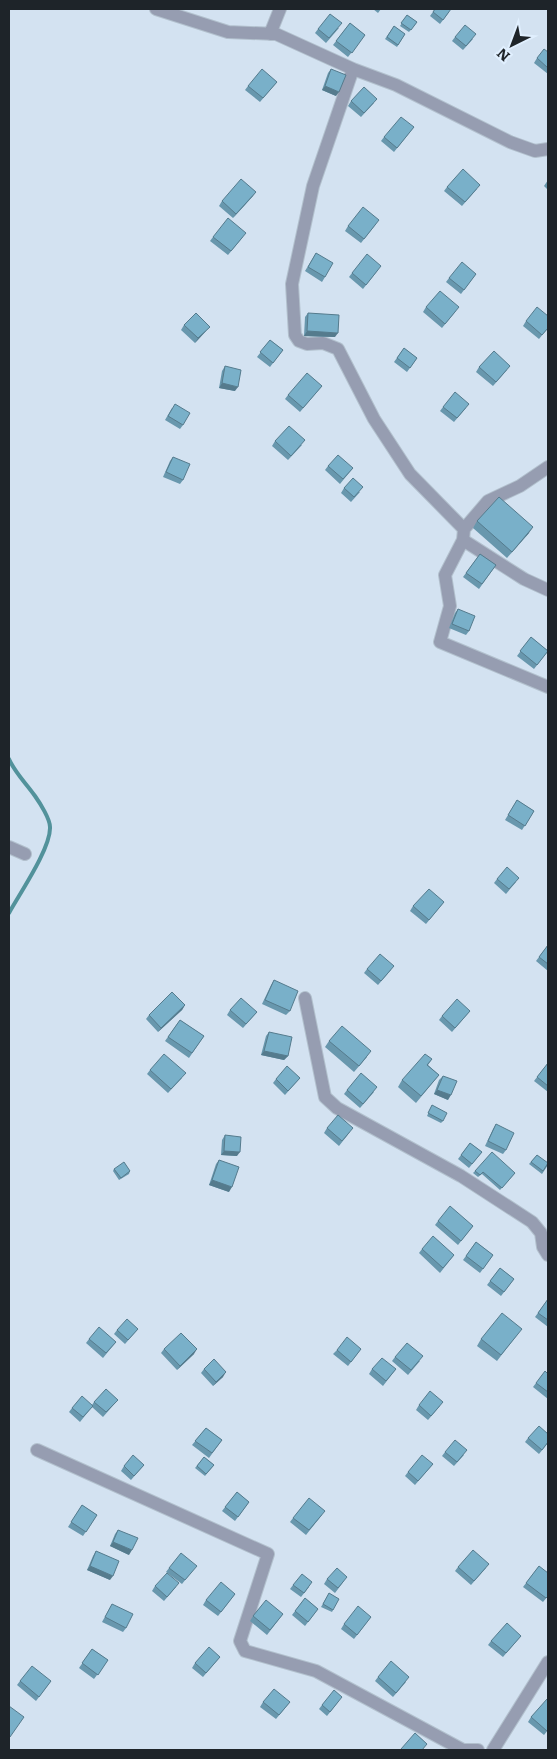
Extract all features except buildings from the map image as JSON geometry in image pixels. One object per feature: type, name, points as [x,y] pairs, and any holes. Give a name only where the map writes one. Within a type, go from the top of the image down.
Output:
[{"type":"street","points":[[156,9],[228,32],[276,34],[353,69],[396,85],[510,142],[534,151],[548,149]]},
{"type":"street","points":[[270,34],[280,9]]},
{"type":"street","points":[[353,69],[313,186],[292,284],[295,335],[299,341],[307,344],[323,343],[338,349],[374,419],[410,474],[463,535],[524,580],[548,590]]},
{"type":"street","points":[[548,467],[520,486],[488,501],[463,535],[445,575],[450,606],[440,642],[548,687]]},
{"type":"street","points":[[9,846],[25,854]]},
{"type":"street","points":[[305,998],[325,1096],[337,1108],[461,1176],[532,1222],[541,1233],[543,1247],[548,1255]]},
{"type":"street","points":[[37,1450],[268,1554],[240,1641],[245,1651],[316,1671],[463,1750],[478,1750]]},
{"type":"street","points":[[493,1750],[548,1662]]},
{"type":"waterway","points":[[9,759],[14,769],[42,807],[50,827],[46,846],[9,913]]}]
